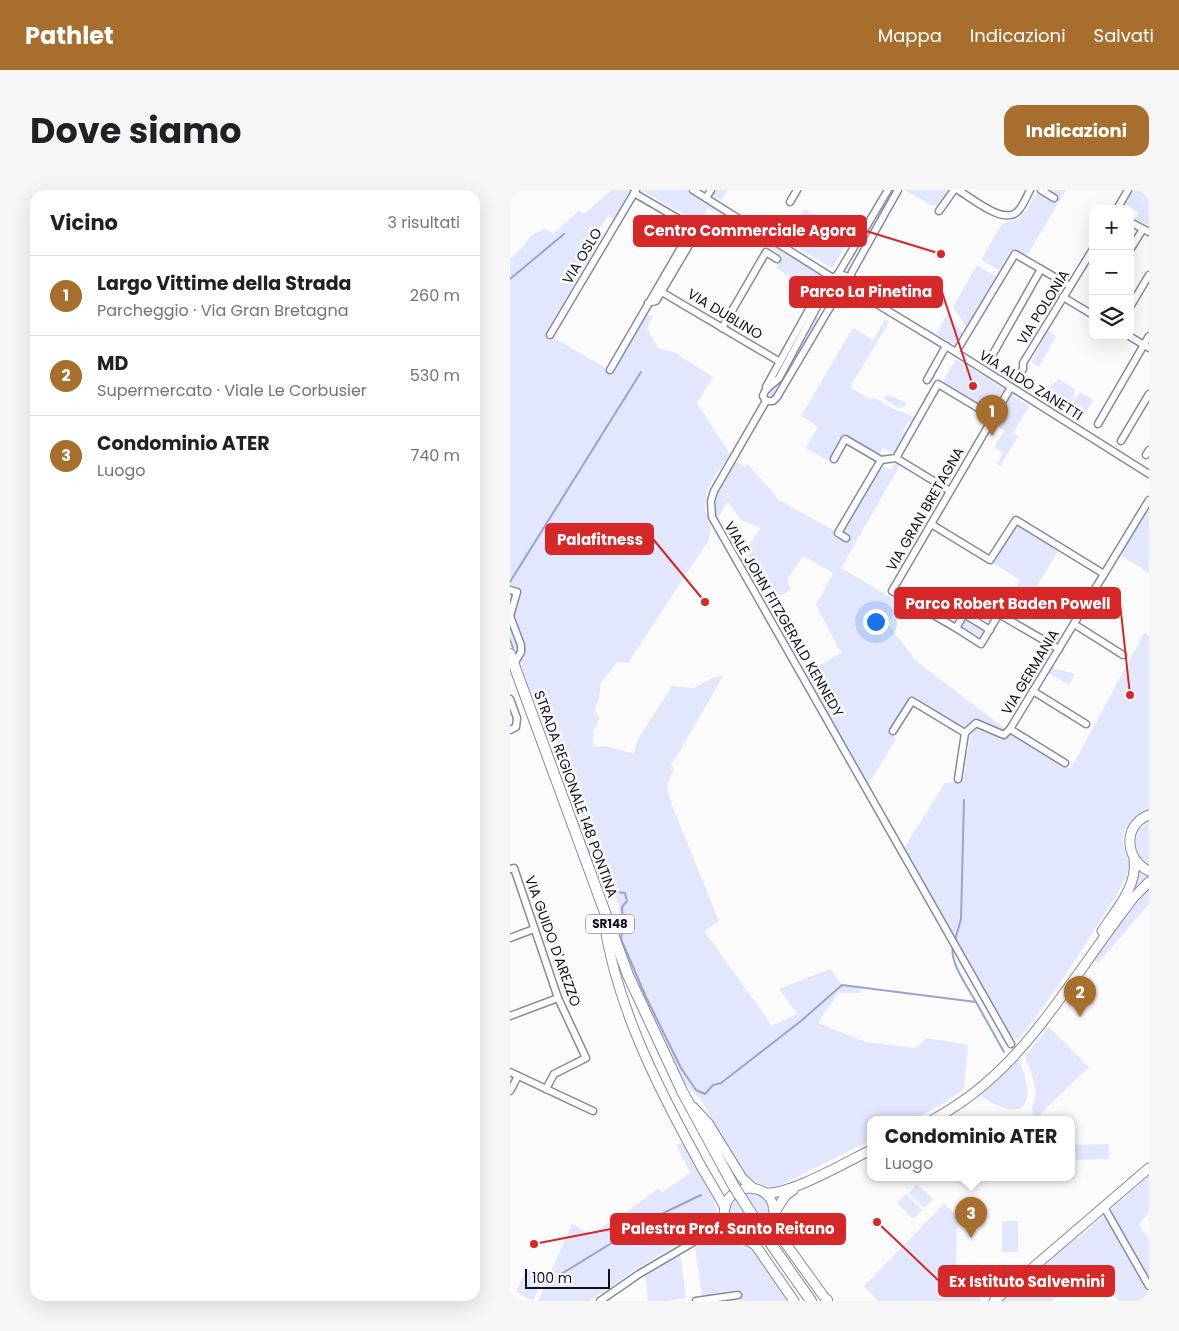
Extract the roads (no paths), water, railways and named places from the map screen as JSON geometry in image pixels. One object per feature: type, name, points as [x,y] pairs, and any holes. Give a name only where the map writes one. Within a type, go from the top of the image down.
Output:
[{"type":"main road","name":"STRADA REGIONALE 148 PONTINA","points":[[511,661],[545,766],[646,1029],[684,1108],[767,1243],[807,1301]]},
{"type":"main road","name":"STRADA REGIONALE 148 PONTINA","points":[[511,661],[628,975],[682,1091],[731,1186]]},
{"type":"main road","name":"STRADA REGIONALE 148 PONTINA","points":[[767,1243],[811,1301]]},
{"type":"street","points":[[706,198],[711,190]]},
{"type":"street","points":[[790,202],[797,190]]},
{"type":"street","points":[[766,388],[775,383],[779,378],[818,305],[888,190]]},
{"type":"street","name":"VIALE JOHN FITZGERALD KENNEDY","points":[[898,190],[846,286],[836,297],[777,397],[773,401],[766,401],[714,491],[712,517],[888,819],[951,938],[1011,1044]]},
{"type":"street","points":[[939,211],[958,190],[1001,216],[1010,216],[1018,211],[1030,190]]},
{"type":"street","points":[[1041,190],[1054,198]]},
{"type":"street","points":[[1119,205],[1128,190]]},
{"type":"street","points":[[610,370],[648,303],[656,301],[659,290],[675,262],[698,230],[635,191]]},
{"type":"street","name":"VIA OSLO","points":[[550,335],[635,191]]},
{"type":"street","points":[[697,191],[834,278],[846,276],[846,286],[837,290],[834,278]]},
{"type":"street","points":[[1134,224],[1146,231],[1134,245]]},
{"type":"street","name":"VIA POLONIA","points":[[1017,379],[1023,368],[1023,363],[1092,250]]},
{"type":"street","points":[[722,328],[766,252],[778,259]]},
{"type":"street","points":[[956,352],[1016,254],[1070,286]]},
{"type":"street","points":[[989,361],[1041,269]]},
{"type":"street","points":[[1134,300],[1149,275]]},
{"type":"street","name":"VIA ALDO ZANETTI","points":[[846,286],[956,352],[1149,474]]},
{"type":"street","name":"VIA DUBLINO","points":[[659,290],[780,362]]},
{"type":"street","points":[[1063,297],[1089,313]]},
{"type":"street","points":[[766,401],[763,396],[780,362],[812,304],[818,305]]},
{"type":"street","points":[[1098,424],[1146,346],[1149,336]]},
{"type":"street","points":[[1134,339],[1146,346]]},
{"type":"street","points":[[927,380],[946,346]]},
{"type":"street","points":[[896,458],[938,384],[993,418]]},
{"type":"street","name":"VIA GRAN BRETAGNA","points":[[956,628],[892,591],[1011,387]]},
{"type":"street","points":[[1121,441],[1149,394]]},
{"type":"street","points":[[834,459],[845,440],[881,460],[896,458],[950,491]]},
{"type":"street","points":[[846,538],[838,533],[881,460]]},
{"type":"street","name":"VIA GERMANIA","points":[[965,733],[976,723],[1004,735],[1010,729],[1149,500]]},
{"type":"street","points":[[931,524],[990,560],[1016,520],[1104,574]]},
{"type":"street","points":[[510,590],[517,592],[510,616],[521,645],[521,652],[511,661]]},
{"type":"street","points":[[1000,614],[981,644],[956,628],[973,599],[1000,614],[1058,649]]},
{"type":"street","points":[[964,614],[990,630]]},
{"type":"street","points":[[1074,624],[1122,654]]},
{"type":"street","points":[[1033,691],[1086,724]]},
{"type":"street","points":[[510,699],[517,720],[516,727],[510,730]]},
{"type":"street","points":[[893,731],[912,701],[965,733],[958,779]]},
{"type":"street","name":"VIA GERMANIA","points":[[1010,729],[1064,763]]},
{"type":"street","points":[[1085,964],[1134,877],[1134,860],[1129,846],[1131,832],[1136,823],[1149,815]]},
{"type":"street","points":[[1134,860],[1149,871]]},
{"type":"street","name":"VIA GUIDO D'AREZZO","points":[[510,869],[514,868],[558,998],[586,1058],[554,1074],[546,1089]]},
{"type":"street","points":[[939,1116],[971,1095],[1017,1054],[1046,1019],[1133,898],[1149,882]]},
{"type":"street","points":[[604,923],[608,949],[619,990],[644,1052],[669,1106],[725,1208],[726,1221],[734,1233]]},
{"type":"street","points":[[510,938],[534,929]]},
{"type":"street","points":[[510,1016],[558,998]]},
{"type":"street","points":[[510,1072],[593,1111]]},
{"type":"street","points":[[510,1091],[518,1076]]},
{"type":"street","points":[[682,1091],[708,1123],[742,1179],[770,1198],[776,1230],[827,1301]]},
{"type":"street","points":[[765,1193],[776,1193],[799,1185],[867,1152]]},
{"type":"street","points":[[994,1301],[1149,1168]]},
{"type":"street","points":[[744,1238],[752,1238],[766,1232],[785,1196],[799,1185]]},
{"type":"street","points":[[725,1208],[730,1197],[735,1192],[754,1188]]},
{"type":"street","points":[[1104,1207],[1149,1286]]},
{"type":"street","points":[[600,1301],[639,1274],[709,1233],[716,1231],[734,1233],[744,1238],[761,1252],[794,1301]]},
{"type":"street","points":[[696,1301],[738,1295]]},
{"type":"waterway","points":[[510,279],[564,234]]},
{"type":"waterway","points":[[510,582],[641,372]]},
{"type":"waterway","points":[[510,640],[513,648]]},
{"type":"waterway","points":[[564,787],[598,877],[608,881],[617,892],[625,893],[627,901],[622,907],[623,925],[621,939],[646,997],[681,1068],[696,1090],[705,1094],[713,1085],[721,1083],[801,1021],[842,985],[976,1002],[957,968],[953,947]]},
{"type":"waterway","points":[[955,940],[961,919],[964,800]]},
{"type":"waterway","points":[[976,1002],[1004,1052]]},
{"type":"waterway","points":[[558,1276],[649,1220],[701,1195]]},
{"type":"place","name":"Centro Commerciale Agora","points":[[941,254]]},
{"type":"place","name":"Parco La Pinetina","points":[[973,386]]},
{"type":"place","name":"Largo Vittime della Strada","points":[[992,436]]},
{"type":"place","name":"Palafitness","points":[[705,602]]},
{"type":"place","name":"Parco Robert Baden Powell","points":[[1130,695]]},
{"type":"place","name":"MD","points":[[1080,1017]]},
{"type":"place","name":"Ex Istituto Salvemini","points":[[877,1222]]},
{"type":"place","name":"Condominio ATER","points":[[971,1238]]},
{"type":"place","name":"Palestra Prof. Santo Reitano","points":[[534,1244]]}]
